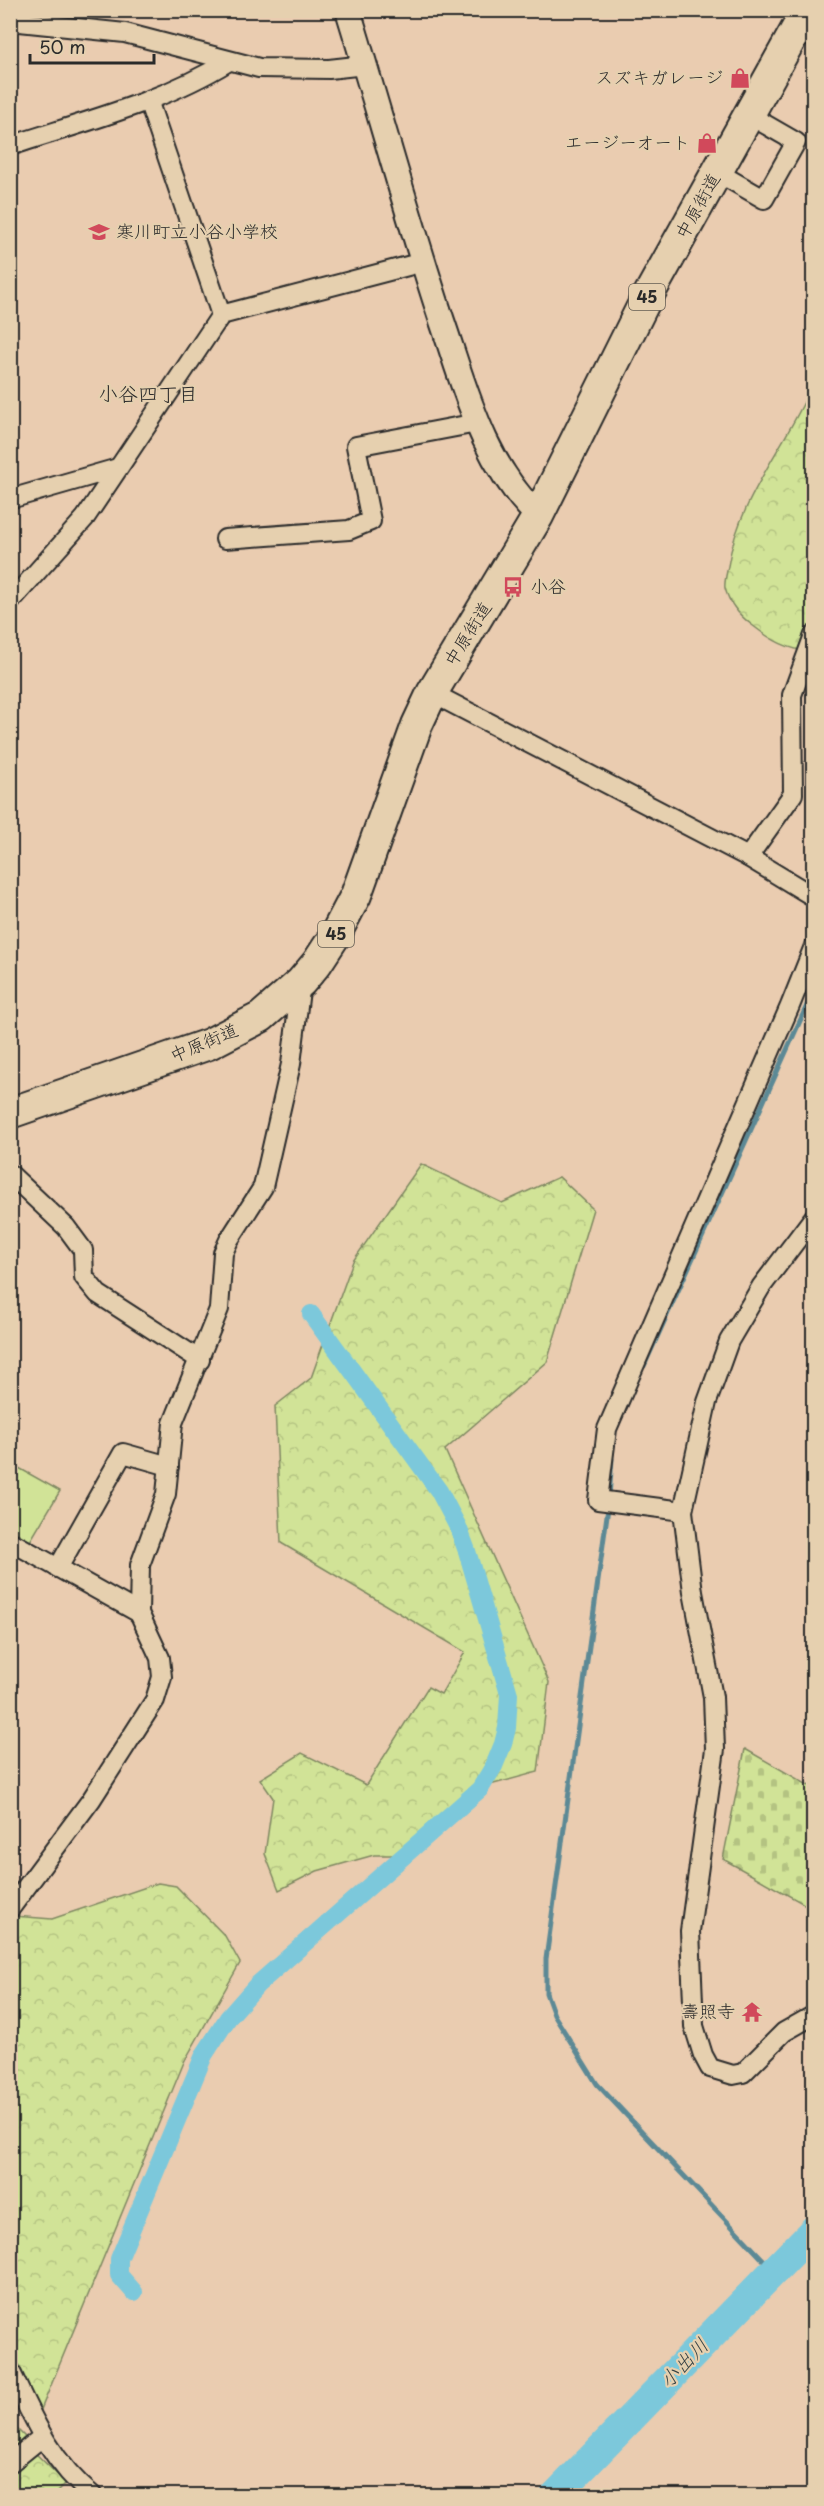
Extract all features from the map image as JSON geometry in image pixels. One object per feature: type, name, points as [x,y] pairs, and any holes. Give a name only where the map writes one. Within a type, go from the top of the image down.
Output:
[{"type":"main road","name":"中原街道","points":[[10,1113],[208,1044],[261,1017],[301,982],[334,938],[356,895],[417,725],[432,693],[537,516],[643,305],[717,172],[749,115],[805,26]]},
{"type":"street","points":[[348,10],[423,262],[477,423],[502,473],[537,516]]},
{"type":"street","points":[[10,21],[125,33],[259,68],[297,70],[365,65]]},
{"type":"street","points":[[10,146],[148,100],[210,73],[229,61]]},
{"type":"street","points":[[148,100],[221,315]]},
{"type":"street","points":[[717,172],[764,199],[796,142],[749,115]]},
{"type":"street","points":[[10,602],[74,533],[221,315],[423,262]]},
{"type":"street","points":[[225,539],[349,530],[371,520],[356,446],[477,423]]},
{"type":"street","points":[[10,499],[118,468]]},
{"type":"street","points":[[748,857],[793,794],[792,694],[813,635]]},
{"type":"street","points":[[432,693],[748,857],[813,897]]},
{"type":"street","points":[[683,1511],[598,1500],[607,1430],[790,1006],[813,946]]},
{"type":"street","points":[[10,1910],[91,1800],[155,1700],[162,1677],[160,1658],[139,1613],[140,1565],[166,1494],[173,1423],[219,1309],[223,1253],[263,1188],[291,1064],[301,982]]},
{"type":"street","points":[[10,1174],[66,1227],[83,1250],[84,1277],[98,1294],[200,1360]]},
{"type":"street","points":[[813,1217],[761,1287],[729,1341],[707,1402],[683,1511],[693,1592],[713,1698],[715,1749],[690,1931],[694,2026],[703,2055],[710,2068],[733,2075],[743,2073],[784,2032],[813,2015]]},
{"type":"street","points":[[58,1568],[123,1453],[169,1466]]},
{"type":"street","points":[[10,1541],[139,1613]]},
{"type":"street","points":[[10,2370],[42,2437],[81,2486],[93,2496]]},
{"type":"street","points":[[10,2463],[42,2437]]},
{"type":"green space","points":[[813,383],[813,652],[788,647],[773,640],[743,618],[729,599],[725,586],[734,541],[742,517]]},
{"type":"green space","points":[[421,1164],[502,1203],[559,1177],[593,1209],[547,1362],[445,1450],[549,1682],[538,1772],[475,1789],[398,1855],[374,1855],[317,1871],[279,1890],[265,1854],[273,1798],[260,1779],[302,1753],[366,1785],[428,1687],[441,1694],[465,1652],[281,1543],[275,1406],[311,1378],[353,1261]]},
{"type":"green space","points":[[10,1463],[60,1491],[29,1543],[11,1533]]},
{"type":"green space","points":[[745,1749],[813,1788],[813,1909],[723,1859]]},
{"type":"green space","points":[[158,1883],[176,1886],[225,1936],[240,1963],[184,2062],[33,2429],[10,2402],[10,1920],[14,1916],[52,1919]]},
{"type":"green space","points":[[10,2422],[25,2437],[11,2451],[10,2451]]},
{"type":"green space","points":[[31,2449],[66,2483],[54,2495],[11,2495],[10,2467]]},
{"type":"waterway","points":[[644,1366],[814,990]]},
{"type":"waterway","points":[[134,2292],[119,2275],[119,2259],[204,2055],[228,2018],[257,1985],[480,1789],[494,1766],[507,1728],[509,1694],[458,1527],[439,1491],[311,1314]]},
{"type":"waterway","points":[[612,1459],[608,1508],[546,1959],[546,1993],[554,2015],[597,2084],[775,2272]]},
{"type":"waterway","name":"小出川","points":[[555,2496],[814,2230]]},
{"type":"place","name":"スズキガレージ","points":[[740,78]]},
{"type":"place","name":"エージーオート","points":[[707,143]]},
{"type":"place","name":"寒川町立小谷小学校","points":[[99,232]]},
{"type":"place","name":"小谷","points":[[513,587]]},
{"type":"place","name":"壽照寺","points":[[752,2012]]},
{"type":"district","name":"小谷四丁目","points":[[148,394]]}]
